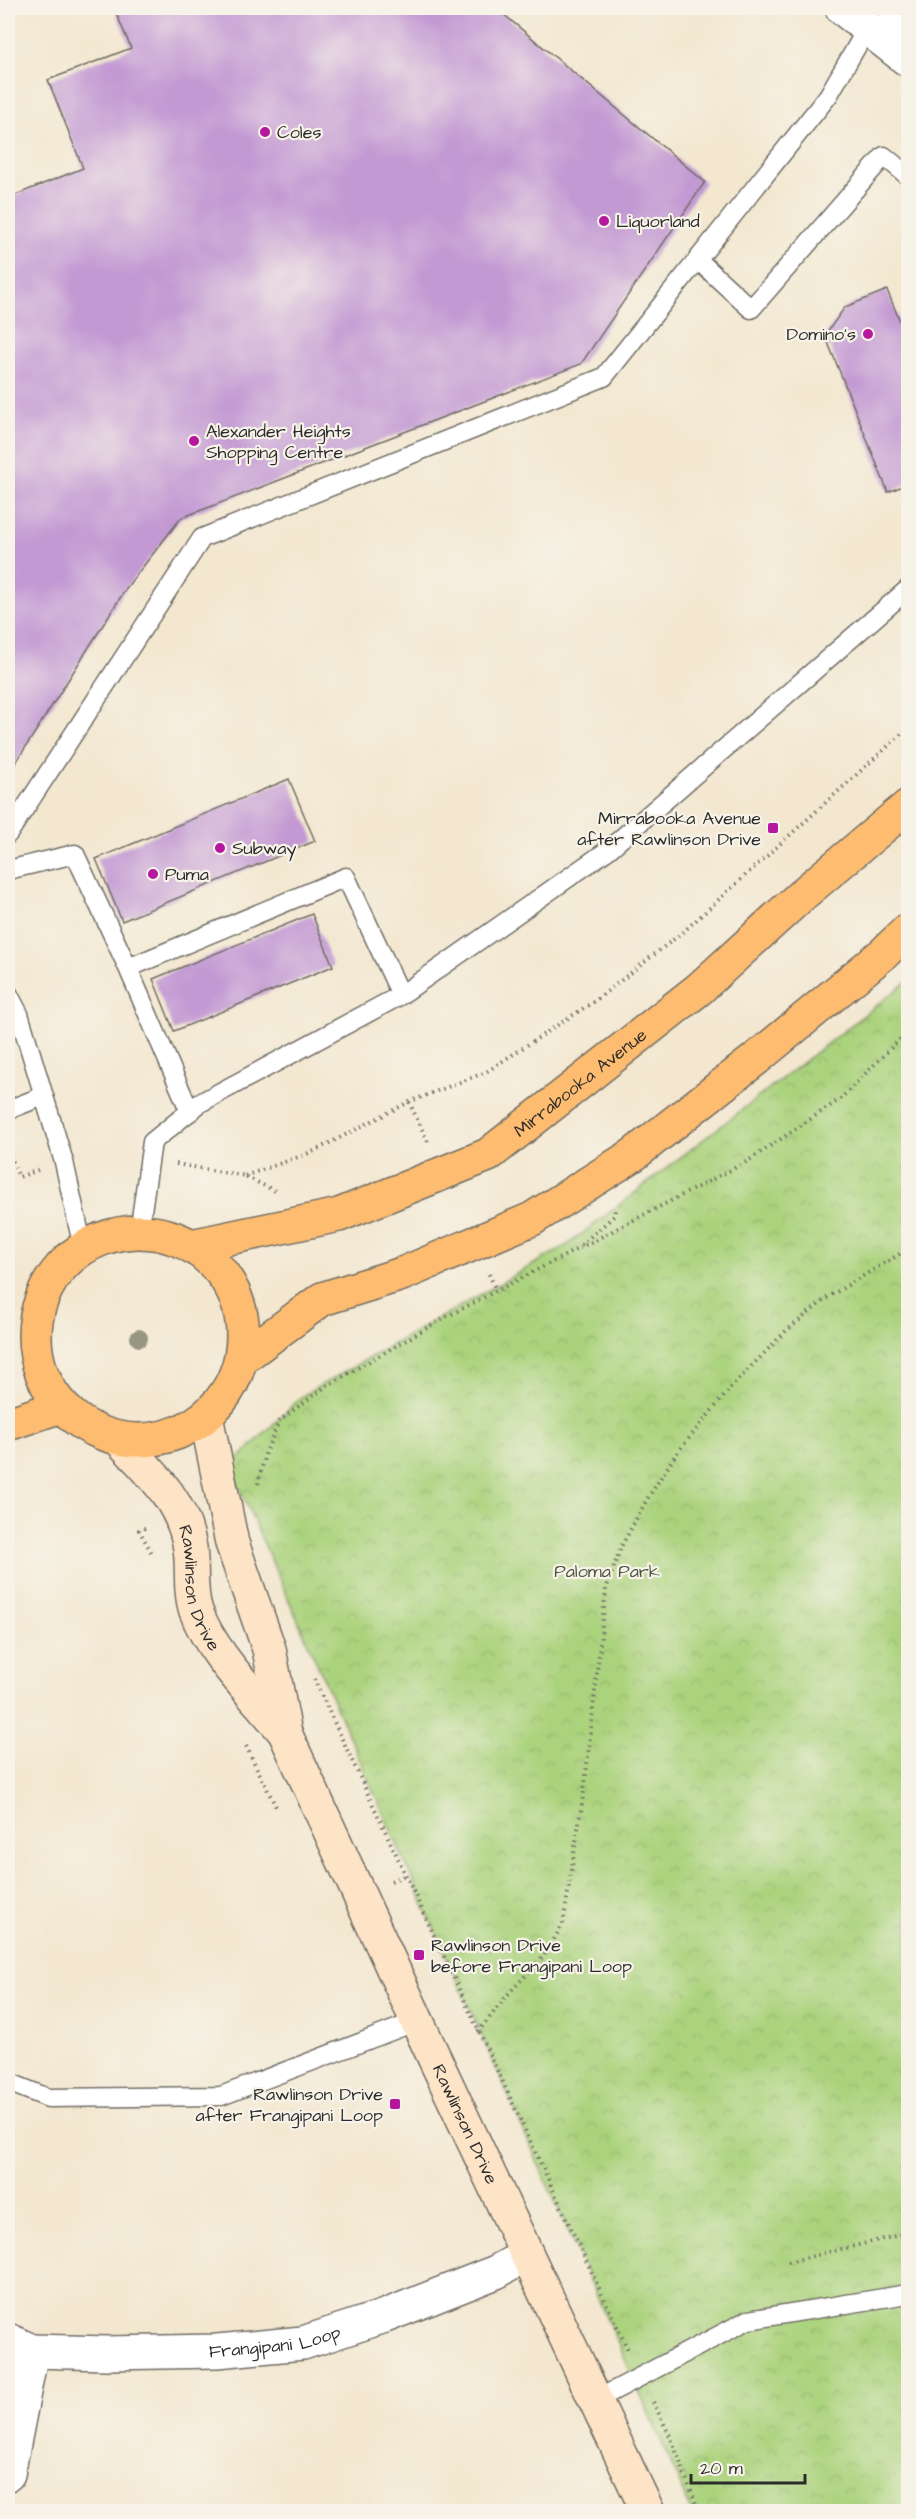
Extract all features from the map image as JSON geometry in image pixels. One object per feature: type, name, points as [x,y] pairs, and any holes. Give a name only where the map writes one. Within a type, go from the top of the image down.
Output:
[{"type":"main road","name":"Mirrabooka Avenue","points":[[191,1246],[339,1215],[488,1155],[699,989],[803,894],[909,807]]},
{"type":"main road","points":[[241,1359],[322,1299],[402,1274],[532,1219],[633,1155],[757,1058],[909,930]]},
{"type":"main road","points":[[8,1334],[41,1299],[58,1270],[82,1248],[110,1236],[139,1232],[166,1236],[191,1246],[217,1267],[234,1294],[242,1326],[241,1359],[228,1390],[207,1416],[180,1432],[150,1440],[119,1439],[87,1427],[61,1406],[45,1382],[36,1355],[35,1327],[41,1299]]},
{"type":"main road","points":[[8,1424],[61,1406]]},
{"type":"street","points":[[842,8],[909,60]]},
{"type":"street","points":[[893,8],[909,19]]},
{"type":"street","name":"Rawlinson Drive","points":[[207,1416],[232,1543],[269,1649],[285,1733],[417,2021],[648,2511]]},
{"type":"street","name":"Rawlinson Drive","points":[[119,1439],[170,1494],[179,1511],[189,1541],[192,1593],[203,1627],[227,1662],[285,1733]]},
{"type":"street","name":"Frangipani Loop","points":[[20,2346],[217,2351],[303,2343],[385,2316],[496,2272],[527,2255]]},
{"type":"street","points":[[8,2474],[20,2346]]},
{"type":"lane","points":[[8,834],[202,538],[604,377],[828,96],[868,27]]},
{"type":"lane","points":[[698,260],[751,309],[884,156],[909,176]]},
{"type":"lane","points":[[139,1232],[152,1142],[200,1103],[401,994],[608,850],[909,590]]},
{"type":"lane","points":[[8,870],[75,854],[128,968],[190,1112]]},
{"type":"lane","points":[[128,968],[346,877],[401,994]]},
{"type":"lane","points":[[8,993],[19,1014],[64,1162],[82,1248]]},
{"type":"lane","points":[[8,1110],[43,1096]]},
{"type":"lane","points":[[8,2082],[48,2098],[221,2096],[417,2021]]},
{"type":"lane","points":[[596,2400],[748,2320],[909,2294]]},
{"type":"path","points":[[172,1163],[245,1176],[312,1152],[409,1102],[486,1072],[596,1000],[683,932],[909,728]]},
{"type":"path","points":[[257,1490],[265,1454],[279,1421],[325,1388],[456,1312],[748,1161],[839,1100],[909,1031]]},
{"type":"path","points":[[8,1150],[19,1177]]},
{"type":"path","points":[[478,2032],[509,1993],[544,1956],[563,1924],[585,1784],[606,1589],[621,1547],[646,1501],[676,1454],[734,1384],[785,1332],[828,1297],[909,1250]]},
{"type":"path","points":[[309,1670],[671,2438],[699,2511]]},
{"type":"path","points":[[788,2262],[909,2233]]},
{"type":"green space","name":"Paloma Park","points":[[908,981],[908,2511],[690,2511],[685,2495],[230,1467],[302,1396],[566,1246]]},
{"type":"building","name":"Alexander Heights Shopping Centre","points":[[114,8],[496,8],[705,182],[581,364],[181,518],[127,587],[8,775],[8,198],[83,168],[48,80],[131,48]]},
{"type":"building","points":[[887,290],[908,341],[908,484],[888,492],[825,335],[845,307]]},
{"type":"building","points":[[289,779],[315,841],[122,921],[96,859]]},
{"type":"building","points":[[312,914],[333,966],[174,1031],[153,979]]},
{"type":"place","name":"Coles","points":[[265,132]]},
{"type":"place","name":"Liquorland","points":[[604,221]]},
{"type":"place","name":"Domino's","points":[[868,334]]},
{"type":"place","name":"Alexander Heights Shopping Centre","points":[[194,441]]},
{"type":"place","name":"Mirrabooka Avenue after Rawlinson Drive","points":[[773,828]]},
{"type":"place","name":"Subway","points":[[220,848]]},
{"type":"place","name":"Puma","points":[[153,874]]},
{"type":"place","name":"Rawlinson Drive before Frangipani Loop","points":[[419,1955]]},
{"type":"place","name":"Rawlinson Drive after Frangipani Loop","points":[[395,2104]]}]
